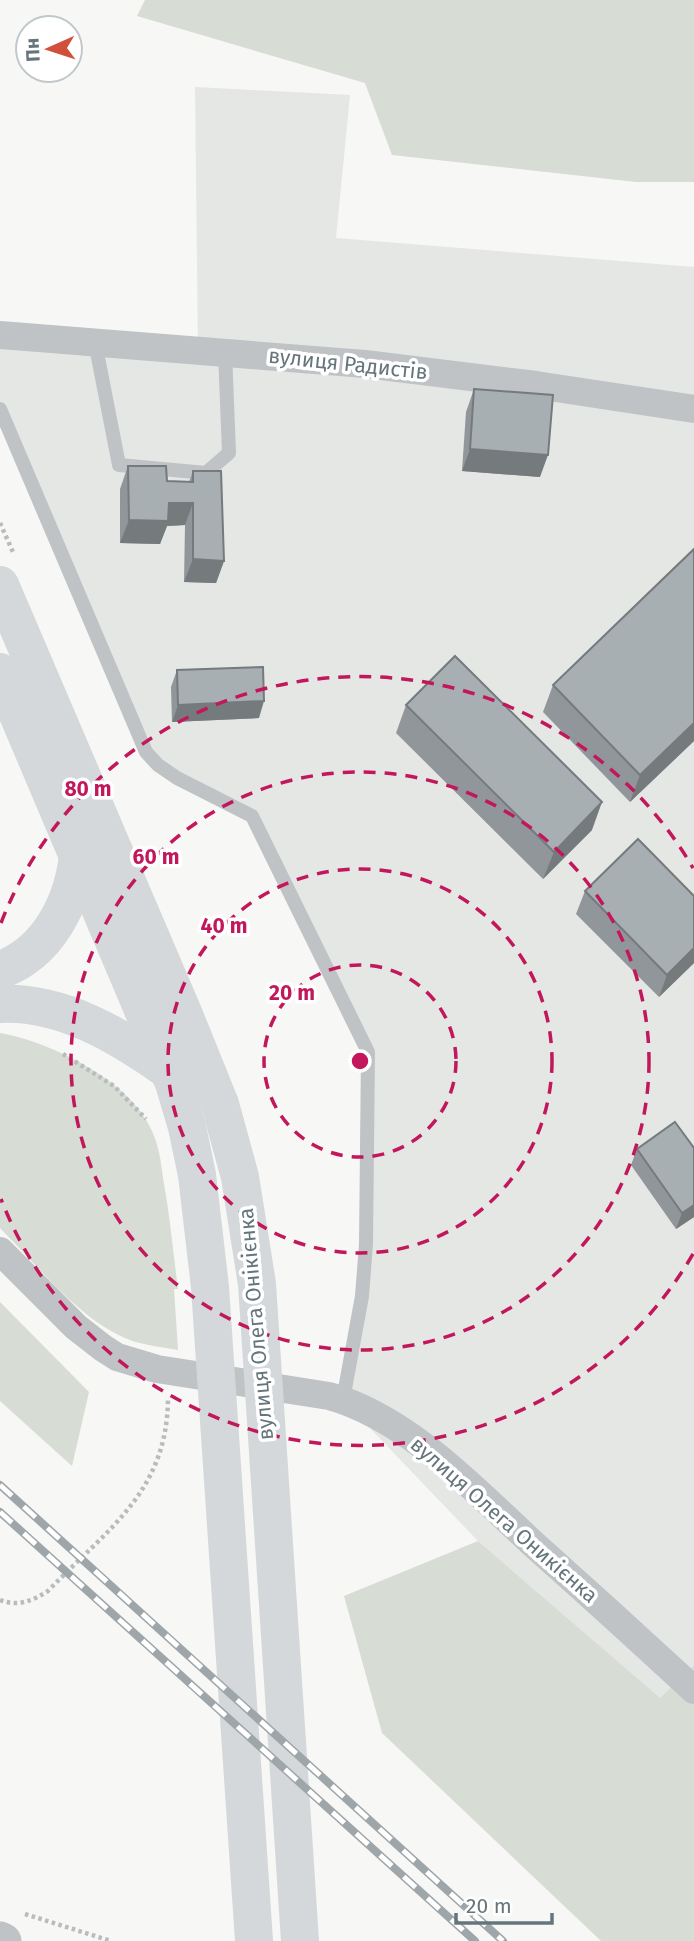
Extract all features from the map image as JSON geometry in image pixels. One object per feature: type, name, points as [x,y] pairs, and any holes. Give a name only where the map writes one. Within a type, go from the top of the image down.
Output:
[{"type":"main road","name":"вулиця Олега Онікієнка","points":[[0,585],[220,1104],[240,1177],[257,1284],[300,1941]]},
{"type":"main road","name":"вулиця Олега Онікієнка","points":[[0,672],[169,1071],[187,1127],[204,1224],[210,1287],[254,1941]]},
{"type":"main road","points":[[0,970],[24,958],[58,920],[73,884],[78,855]]},
{"type":"main road","points":[[0,1004],[46,1009],[71,1016],[121,1039],[169,1071]]},
{"type":"street","name":"вулиця Радистів","points":[[0,335],[391,367],[694,409]]},
{"type":"street","name":"вулиця Олега Оникієнка","points":[[0,1251],[76,1327],[117,1357],[157,1369],[342,1400],[379,1417],[455,1472],[694,1689]]},
{"type":"lane","points":[[95,342],[119,465],[206,473],[229,453],[225,352]]},
{"type":"lane","points":[[0,410],[146,752],[158,765],[177,778],[253,816],[368,1052],[366,1244],[362,1296],[342,1400]]},
{"type":"path","points":[[56,1050],[114,1086],[137,1107],[152,1129]]},
{"type":"path","points":[[0,1600],[17,1604],[48,1591],[113,1527],[148,1483],[156,1466],[167,1423],[168,1395]]},
{"type":"path","points":[[9,1931],[111,1941]]},
{"type":"shaded area","points":[[145,0],[694,0],[694,182],[636,182],[392,155],[365,83],[137,16]]},
{"type":"shaded area","points":[[195,87],[350,95],[336,238],[694,267],[694,1665],[660,1699],[478,1541],[343,1400],[362,1296],[368,1052],[252,817],[152,760],[0,409],[0,335],[198,350]]},
{"type":"shaded area","points":[[0,1033],[42,1045],[87,1067],[108,1080],[142,1113],[156,1142],[170,1220],[178,1289],[174,1289],[178,1350],[131,1340],[107,1329],[58,1289],[0,1228]]},
{"type":"shaded area","points":[[0,1302],[89,1392],[72,1466],[0,1401]]},
{"type":"shaded area","points":[[478,1541],[660,1698],[694,1665],[694,1941],[601,1941],[382,1733],[344,1596]]},
{"type":"building","points":[[474,389],[553,395],[548,455],[470,449]]},
{"type":"building","points":[[128,466],[166,466],[167,481],[193,482],[193,471],[221,471],[224,561],[193,559],[193,503],[169,503],[168,521],[129,520]]},
{"type":"building","points":[[694,549],[694,723],[640,775],[553,685]]},
{"type":"building","points":[[455,656],[602,802],[554,852],[406,705]]},
{"type":"building","points":[[263,667],[264,701],[178,705],[177,670]]},
{"type":"building","points":[[638,839],[694,896],[694,948],[667,975],[585,891]]},
{"type":"building","points":[[675,1122],[694,1148],[694,1205],[682,1213],[637,1149]]},
{"type":"railway","points":[[0,1485],[503,1941]]},
{"type":"railway","points":[[0,1512],[475,1941]]}]
